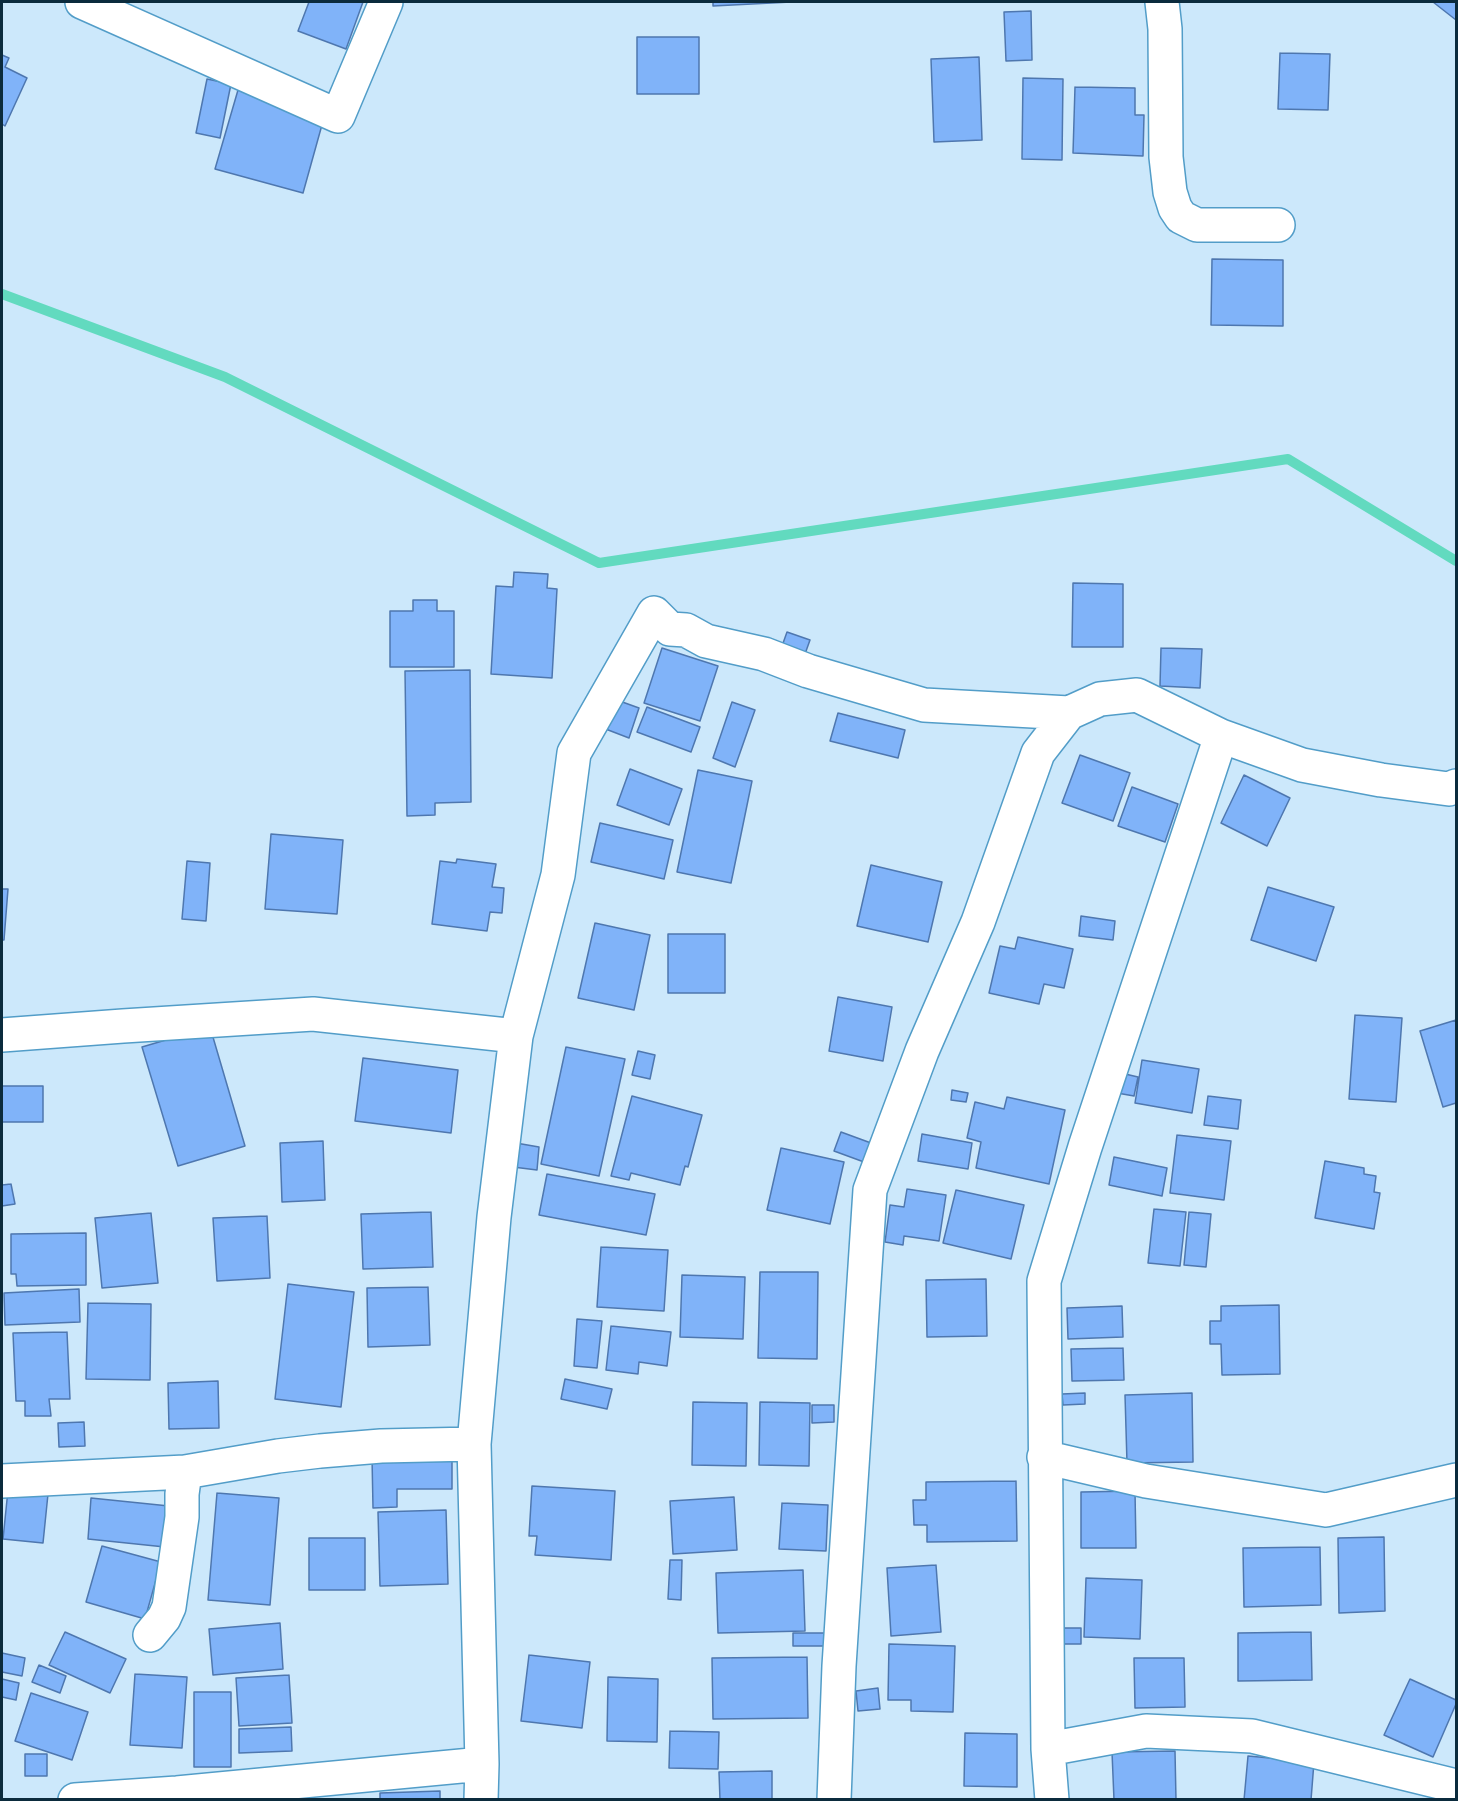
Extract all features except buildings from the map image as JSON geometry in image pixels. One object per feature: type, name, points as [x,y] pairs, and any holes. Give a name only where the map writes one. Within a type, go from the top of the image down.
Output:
[{"type":"street","points":[[82,2],[338,116],[386,2]]},
{"type":"street","points":[[1162,2],[1165,28],[1166,157],[1170,192],[1175,208],[1181,217],[1197,225],[1278,225]]},
{"type":"street","points":[[481,1800],[474,1444],[494,1217],[516,1036],[558,875],[574,753],[654,613],[670,629],[686,630],[706,641],[764,654],[808,671],[924,705],[1069,713],[1100,699],[1137,695],[1221,735],[1302,765],[1381,780],[1449,789],[1456,786]]},
{"type":"street","points":[[834,1800],[839,1666],[870,1190],[922,1051],[978,922],[1038,753],[1069,713]]},
{"type":"street","points":[[1052,1800],[1048,1749],[1044,1281],[1085,1147],[1221,735]]},
{"type":"street","points":[[2,1035],[313,1014],[516,1036]]},
{"type":"street","points":[[2,1481],[186,1472],[320,1451],[381,1446],[474,1444]]},
{"type":"street","points":[[1044,1457],[1146,1481],[1326,1510],[1456,1480]]},
{"type":"street","points":[[150,1635],[164,1618],[169,1607],[186,1472]]},
{"type":"street","points":[[1048,1749],[1146,1731],[1252,1736],[1456,1786]]},
{"type":"street","points":[[75,1800],[177,1793],[482,1764]]},
{"type":"waterway","points":[[2,294],[225,377],[599,563],[1288,459],[1456,561]]}]
